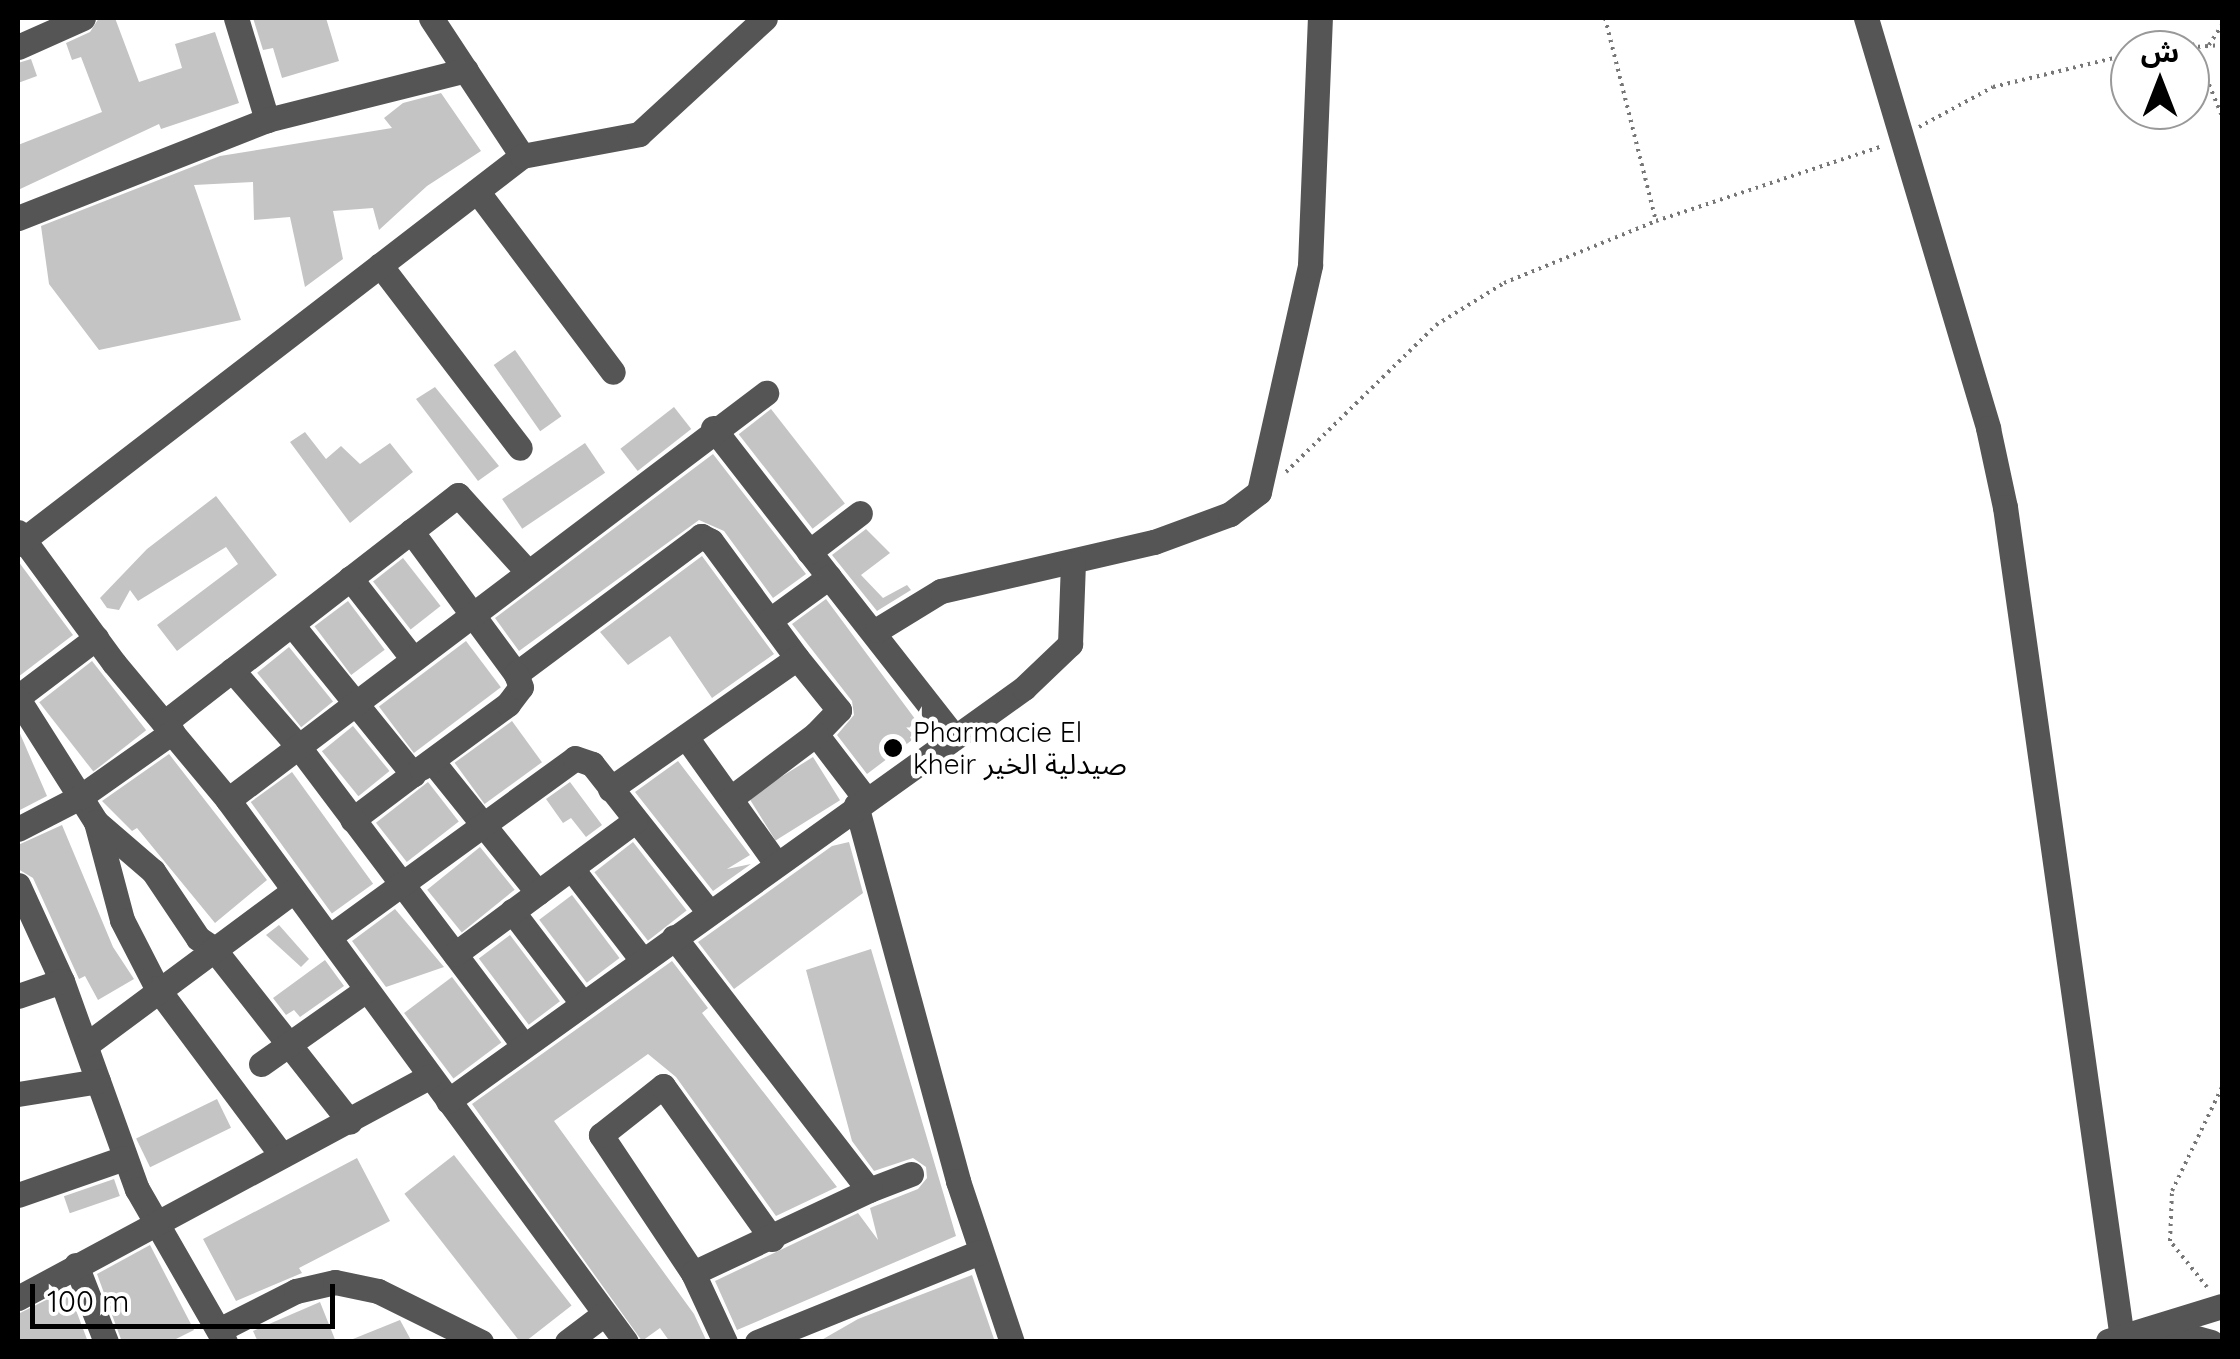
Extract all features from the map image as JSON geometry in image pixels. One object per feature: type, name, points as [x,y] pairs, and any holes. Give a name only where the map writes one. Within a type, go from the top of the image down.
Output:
[{"type":"street","points":[[18,47],[82,18]]},
{"type":"street","points":[[236,18],[267,120]]},
{"type":"street","points":[[431,18],[522,156]]},
{"type":"street","points":[[626,1342],[228,800],[19,538],[522,156],[638,134],[765,18]]},
{"type":"street","points":[[877,630],[941,591],[1074,563],[1230,514],[1259,492],[1310,265],[1320,18]]},
{"type":"street","points":[[1866,18],[1905,136],[2005,508],[2114,1340],[2164,1329],[2222,1306]]},
{"type":"street","points":[[18,218],[267,120],[466,70]]},
{"type":"street","points":[[477,190],[612,372]]},
{"type":"street","points":[[380,265],[520,448]]},
{"type":"street","points":[[228,800],[713,428],[766,394]]},
{"type":"street","points":[[713,428],[829,577],[877,630],[954,736]]},
{"type":"street","points":[[18,829],[80,797],[232,670],[458,495],[528,571]]},
{"type":"street","points":[[810,552],[860,513]]},
{"type":"street","points":[[352,820],[508,704],[520,690],[516,674],[411,531]]},
{"type":"street","points":[[516,674],[698,537],[711,540],[839,710],[816,734],[731,798]]},
{"type":"street","points":[[448,1100],[775,862],[1024,688],[1070,644],[1074,563]]},
{"type":"street","points":[[770,620],[829,577]]},
{"type":"street","points":[[350,578],[412,659]]},
{"type":"street","points":[[293,626],[356,701],[483,824],[538,893]]},
{"type":"street","points":[[96,638],[18,698],[96,822],[153,871],[287,1049],[350,1122]]},
{"type":"street","points":[[610,789],[797,658]]},
{"type":"street","points":[[232,670],[298,746],[524,1045]]},
{"type":"street","points":[[816,734],[861,802],[980,1252],[1012,1342]]},
{"type":"street","points":[[686,737],[775,862]]},
{"type":"street","points":[[329,937],[575,758],[592,764],[709,912]]},
{"type":"street","points":[[455,954],[636,821]]},
{"type":"street","points":[[96,822],[117,907],[156,988],[282,1156]]},
{"type":"street","points":[[572,869],[642,960]]},
{"type":"street","points":[[86,1044],[205,943],[287,884]]},
{"type":"street","points":[[18,885],[62,981],[124,1158],[222,1336],[296,1291],[335,1282],[378,1292],[480,1342]]},
{"type":"street","points":[[512,912],[582,1004]]},
{"type":"street","points":[[674,938],[868,1190]]},
{"type":"street","points":[[18,996],[62,981]]},
{"type":"street","points":[[261,1064],[366,990]]},
{"type":"street","points":[[18,1298],[430,1076]]},
{"type":"street","points":[[18,1094],[98,1081]]},
{"type":"street","points":[[725,1342],[694,1273],[601,1135],[663,1086],[772,1238]]},
{"type":"street","points":[[18,1195],[124,1158]]},
{"type":"street","points":[[694,1273],[868,1190],[911,1174]]},
{"type":"street","points":[[757,1342],[980,1252]]},
{"type":"street","points":[[76,1266],[106,1342]]},
{"type":"street","points":[[567,1342],[604,1314]]},
{"type":"street","points":[[2164,1329],[2211,1342]]},
{"type":"path","points":[[1604,18],[1656,221]]},
{"type":"path","points":[[1259,492],[1302,460],[1436,325],[1504,282],[1656,221],[1843,164],[1905,136],[1993,87],[2110,59]]},
{"type":"path","points":[[2210,87],[2222,116]]},
{"type":"path","points":[[2222,1087],[2172,1191],[2170,1241],[2222,1306]]},
{"type":"building","points":[[99,18],[115,18],[139,82],[182,68],[175,44],[215,32],[239,103],[161,129],[159,124],[18,190],[18,145],[102,112],[81,57],[72,60],[66,43],[90,32]]},
{"type":"building","points":[[253,18],[326,18],[339,61],[282,78],[273,48],[263,50]]},
{"type":"building","points":[[31,59],[37,76],[18,83],[18,63]]},
{"type":"building","points":[[441,93],[481,151],[427,186],[379,230],[373,208],[333,211],[343,259],[305,287],[290,217],[254,220],[253,182],[194,185],[241,320],[99,350],[49,284],[41,226],[220,156],[392,128],[384,118],[403,103]]},
{"type":"building","points":[[515,350],[561,416],[540,431],[494,365]]},
{"type":"building","points":[[435,387],[499,466],[478,481],[416,399]]},
{"type":"building","points":[[674,407],[691,429],[638,471],[620,449]]},
{"type":"building","points":[[771,409],[845,504],[813,529],[739,434]]},
{"type":"building","points":[[305,432],[326,459],[341,446],[360,464],[390,443],[413,472],[350,523],[290,442]]},
{"type":"building","points":[[585,443],[605,473],[522,529],[502,499]]},
{"type":"building","points":[[713,454],[806,574],[773,598],[724,531],[699,520],[519,651],[495,618]]},
{"type":"building","points":[[216,496],[277,575],[177,651],[157,625],[238,564],[226,547],[138,601],[130,590],[119,610],[107,608],[100,598],[147,549]]},
{"type":"building","points":[[866,529],[890,553],[861,575],[883,598],[907,585],[911,590],[877,611],[832,555]]},
{"type":"building","points":[[702,556],[774,654],[712,698],[670,636],[628,665],[600,632]]},
{"type":"building","points":[[403,558],[441,606],[411,629],[373,581]]},
{"type":"building","points":[[18,561],[73,635],[18,677]]},
{"type":"building","points":[[826,599],[924,731],[867,774],[837,735],[854,715],[852,701],[792,624]]},
{"type":"building","points":[[348,601],[385,650],[351,675],[314,626]]},
{"type":"building","points":[[466,641],[501,687],[414,753],[379,707]]},
{"type":"building","points":[[289,647],[333,701],[301,727],[257,673]]},
{"type":"building","points":[[92,661],[146,730],[93,772],[39,702]]},
{"type":"building","points":[[512,721],[542,762],[485,804],[455,763]]},
{"type":"building","points":[[353,726],[390,771],[358,796],[322,751]]},
{"type":"building","points":[[18,729],[47,796],[18,811]]},
{"type":"building","points":[[169,754],[267,880],[215,923],[137,828],[132,831],[102,801]]},
{"type":"building","points":[[813,757],[840,800],[776,841],[749,797]]},
{"type":"building","points":[[678,761],[750,855],[727,869],[751,864],[713,891],[635,792]]},
{"type":"building","points":[[292,772],[373,884],[332,914],[251,802]]},
{"type":"building","points":[[428,782],[459,821],[407,862],[376,823]]},
{"type":"building","points":[[570,782],[602,825],[586,837],[571,818],[563,823],[546,799]]},
{"type":"building","points":[[62,825],[113,947],[134,979],[98,1000],[85,976],[79,979],[33,878],[18,869],[18,845]]},
{"type":"building","points":[[633,842],[687,911],[648,941],[594,872]]},
{"type":"building","points":[[849,842],[863,893],[734,989],[698,942],[832,846]]},
{"type":"building","points":[[480,847],[515,890],[462,933],[427,890]]},
{"type":"building","points":[[572,895],[620,958],[587,983],[539,920]]},
{"type":"building","points":[[395,909],[444,967],[386,987],[352,941]]},
{"type":"building","points":[[279,925],[309,959],[301,967],[266,935]]},
{"type":"building","points":[[510,935],[560,1001],[529,1025],[479,958]]},
{"type":"building","points":[[871,949],[956,1236],[737,1330],[715,1281],[858,1213],[878,1240],[870,1208],[918,1189],[927,1178],[926,1167],[913,1158],[874,1171],[852,1141],[806,970]]},
{"type":"building","points":[[325,960],[344,986],[300,1017],[294,1010],[286,1015],[273,998]]},
{"type":"building","points":[[672,961],[708,1008],[702,1013],[837,1187],[776,1216],[676,1077],[648,1054],[554,1121],[694,1314],[707,1342],[670,1342],[660,1328],[642,1341],[472,1104]]},
{"type":"building","points":[[452,977],[501,1042],[453,1079],[404,1013]]},
{"type":"building","points":[[217,1099],[231,1128],[150,1167],[136,1138]]},
{"type":"building","points":[[454,1155],[572,1306],[520,1342],[404,1194]]},
{"type":"building","points":[[357,1158],[390,1221],[299,1268],[302,1273],[236,1301],[203,1239]]},
{"type":"building","points":[[114,1179],[120,1196],[70,1213],[64,1196]]},
{"type":"building","points":[[150,1245],[194,1330],[170,1342],[122,1342],[97,1274]]},
{"type":"building","points":[[972,1275],[995,1342],[818,1342],[858,1319]]},
{"type":"building","points":[[68,1289],[88,1342],[18,1342],[18,1314]]},
{"type":"building","points":[[320,1302],[336,1342],[258,1342],[253,1331]]},
{"type":"building","points":[[400,1320],[412,1342],[348,1341]]},
{"type":"place","name":"Pharmacie El kheir صيدلية الخير","points":[[893,748]]}]
